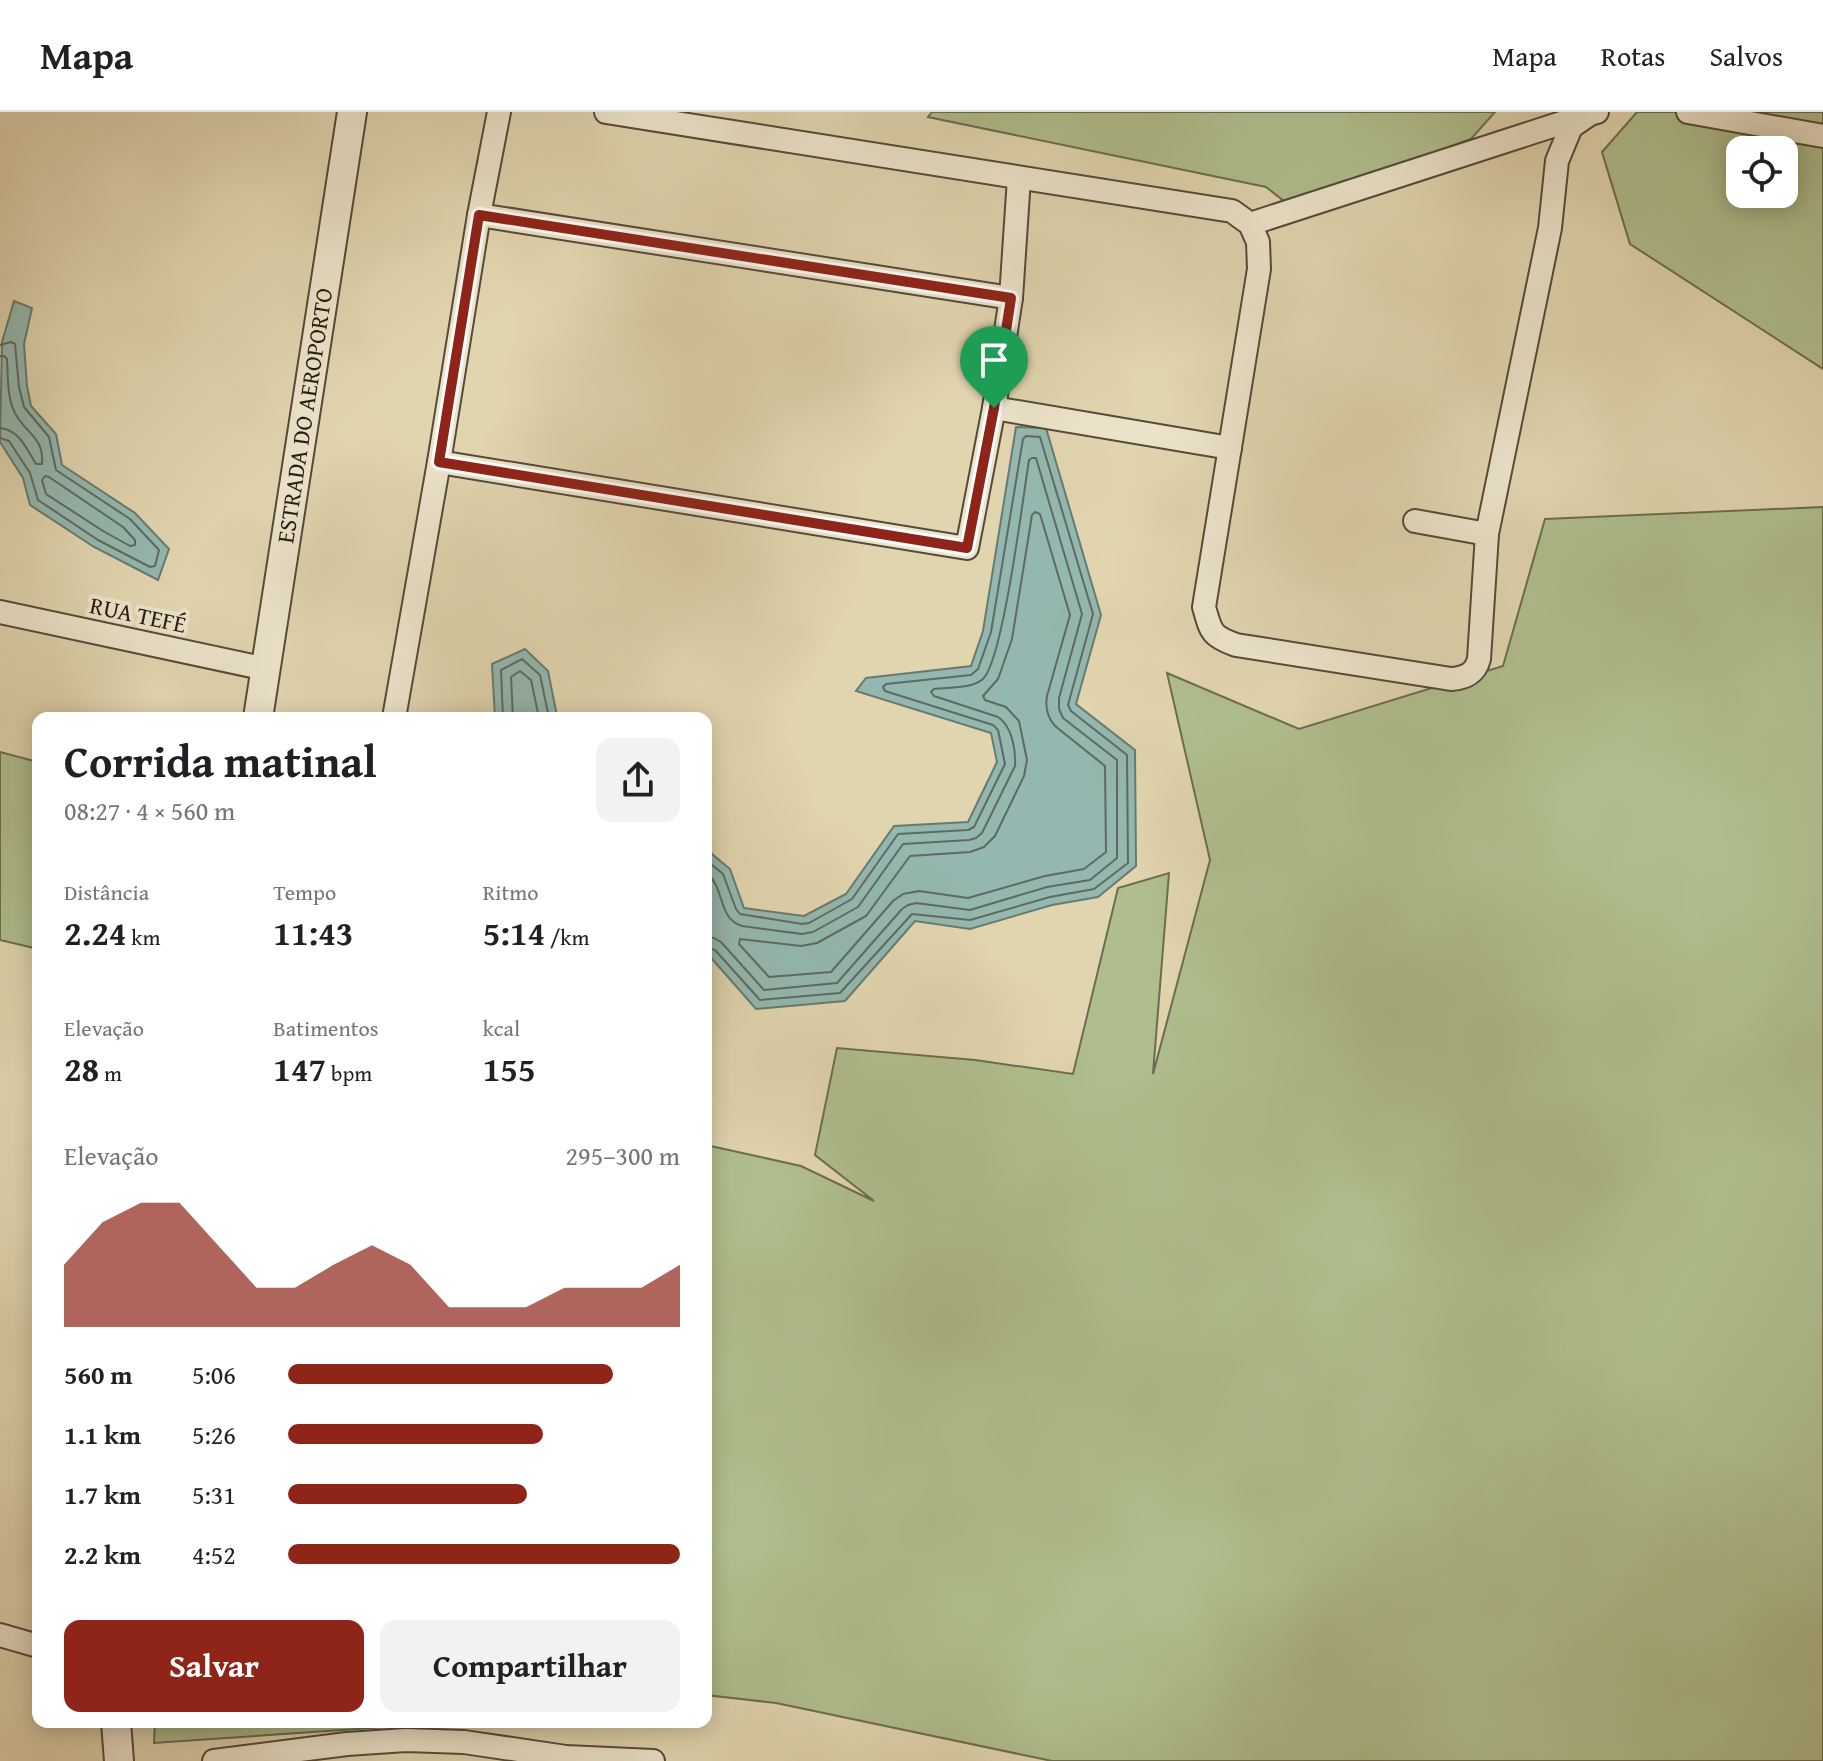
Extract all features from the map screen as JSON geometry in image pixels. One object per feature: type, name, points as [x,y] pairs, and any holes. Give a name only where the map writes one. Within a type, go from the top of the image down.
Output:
[{"type":"street","name":"ESTRADA DO AEROPORTO","points":[[259,712],[352,112]]},
{"type":"street","points":[[395,712],[499,112]]},
{"type":"street","points":[[606,112],[1232,211],[1250,224],[1258,242],[1259,269],[1204,607],[1209,624],[1218,638],[1236,645],[1451,679],[1465,678],[1477,668],[1479,659],[1487,534],[1550,228],[1557,161],[1571,127],[1593,113]]},
{"type":"street","points":[[1688,112],[1823,136]]},
{"type":"street","points":[[1250,224],[1593,113]]},
{"type":"street","points":[[439,462],[967,548],[1011,298],[1019,178]]},
{"type":"street","points":[[479,215],[1011,298]]},
{"type":"street","points":[[994,408],[1230,448]]},
{"type":"street","points":[[1415,521],[1487,534]]},
{"type":"street","name":"RUA TEFÉ","points":[[0,612],[266,669]]},
{"type":"street","points":[[0,1635],[32,1644]]},
{"type":"street","points":[[116,1728],[119,1761]]},
{"type":"street","points":[[214,1761],[347,1744],[406,1740],[464,1752],[647,1761]]},
{"type":"green space","points":[[932,112],[1495,112],[1471,139],[1289,205],[1266,187],[928,117]]},
{"type":"green space","points":[[1637,112],[1823,112],[1823,369],[1630,244],[1602,152]]},
{"type":"green space","points":[[1823,507],[1823,1761],[1052,1761],[776,1703],[712,1696],[712,1146],[801,1166],[874,1201],[815,1155],[837,1048],[975,1060],[1073,1074],[1118,888],[1169,873],[1153,1074],[1210,860],[1167,673],[1299,729],[1503,666],[1545,519]]},
{"type":"green space","points":[[0,752],[32,760],[32,948],[0,940]]},
{"type":"green space","points":[[155,1728],[372,1728],[154,1743]]},
{"type":"water","points":[[14,301],[32,308],[24,344],[31,406],[56,434],[62,465],[135,513],[169,549],[158,580],[94,547],[30,505],[23,478],[0,442],[2,342]]},
{"type":"water","points":[[1016,427],[1046,428],[1101,615],[1076,704],[1135,750],[1136,866],[1098,897],[1052,905],[970,929],[915,921],[845,1001],[756,1009],[712,959],[712,854],[730,869],[744,908],[804,916],[846,894],[894,826],[968,822],[997,762],[991,733],[856,691],[866,678],[971,666],[983,631]]},
{"type":"water","points":[[525,649],[548,671],[556,712],[495,712],[492,664]]},
{"type":"route","points":[[479,215],[1011,298],[994,408],[967,548],[439,462],[479,215]]}]
